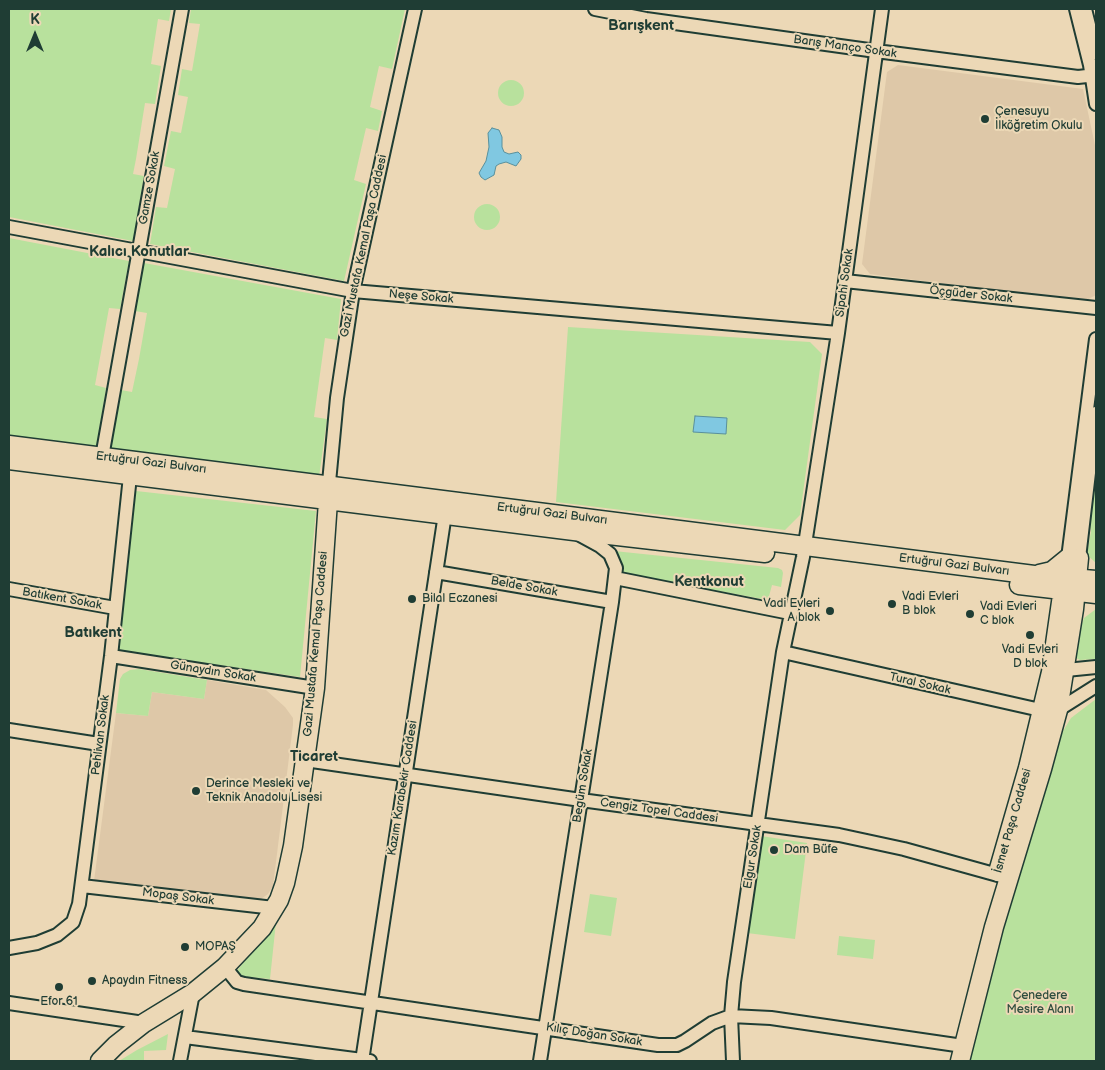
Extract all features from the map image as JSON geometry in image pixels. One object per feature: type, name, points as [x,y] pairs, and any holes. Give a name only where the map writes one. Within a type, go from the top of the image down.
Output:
[{"type":"main road","name":"Ertuğrul Gazi Bulvarı","points":[[9,445],[102,457],[328,493],[444,514],[574,531],[804,552]]},
{"type":"main road","name":"Ertuğrul Gazi Bulvarı","points":[[9,460],[130,476],[328,493],[804,552],[1033,581],[1069,593],[1096,578]]},
{"type":"main road","name":"Gazi Mustafa Kemal Paşa Caddesi","points":[[100,1061],[116,1045],[144,1023],[193,993],[225,967],[262,928],[274,908],[285,883],[306,760],[315,688],[328,493]]},
{"type":"main road","points":[[1096,578],[1074,558],[1033,581],[1055,598],[1069,593],[1086,600],[1096,595]]},
{"type":"main road","name":"İsmet Paşa Caddesi","points":[[957,1053],[984,920],[1003,876],[1028,768],[1050,710],[1074,558]]},
{"type":"street","name":"Gamze Sokak","points":[[102,457],[182,9]]},
{"type":"street","name":"Gazi Mustafa Kemal Paşa Caddesi","points":[[328,493],[337,398],[353,291],[415,9]]},
{"type":"street","name":"Barış Manço Sokak","points":[[595,9],[647,20],[876,51],[1078,77],[1094,75]]},
{"type":"street","name":"Sipahi Sokak","points":[[790,613],[804,552],[838,333],[882,9]]},
{"type":"street","points":[[1076,9],[1094,75],[1096,104]]},
{"type":"street","points":[[1085,9],[1096,54]]},
{"type":"street","name":"Neşe Sokak","points":[[9,227],[353,291],[838,333]]},
{"type":"street","name":"Öçgüder Sokak","points":[[845,281],[1096,308]]},
{"type":"street","points":[[1074,558],[1096,339]]},
{"type":"street","points":[[1074,558],[1096,413]]},
{"type":"street","name":"Pehlivan Sokak","points":[[9,948],[36,944],[57,934],[73,922],[76,914],[82,886],[111,656],[130,476]]},
{"type":"street","name":"Kazım Karabekir Caddesi","points":[[365,1061],[370,1002],[444,514]]},
{"type":"street","name":"Begüm Sokak","points":[[540,1061],[616,568],[610,554],[574,531]]},
{"type":"street","name":"Belde Sokak","points":[[436,572],[612,602]]},
{"type":"street","points":[[615,578],[790,613]]},
{"type":"street","name":"Batıkent Sokak","points":[[9,590],[115,608]]},
{"type":"street","name":"Elgur Sokak","points":[[733,1061],[731,1016],[734,982],[790,613]]},
{"type":"street","name":"Tural Sokak","points":[[783,652],[1004,703],[1050,710]]},
{"type":"street","name":"Günaydın Sokak","points":[[111,656],[315,688]]},
{"type":"street","points":[[1057,671],[1096,667]]},
{"type":"street","points":[[1050,710],[1096,686]]},
{"type":"street","points":[[9,730],[100,744]]},
{"type":"street","name":"Cengiz Topel Caddesi","points":[[306,760],[867,840],[1003,876]]},
{"type":"street","name":"Mopaş Sokak","points":[[82,886],[274,908]]},
{"type":"street","name":"Kılıç Doğan Sokak","points":[[225,967],[237,982],[244,984],[658,1045],[677,1045],[712,1023],[731,1016],[771,1018],[957,1053]]},
{"type":"street","points":[[180,1061],[193,993]]},
{"type":"street","points":[[9,1003],[144,1023]]},
{"type":"street","points":[[185,1037],[365,1061]]},
{"type":"shaded area","points":[[898,65],[1083,89],[1096,150],[1096,295],[1083,302],[870,274],[862,264],[887,72]]},
{"type":"shaded area","name":"Derince Mesleki ve Teknik Anadolu Lisesi","points":[[207,680],[266,690],[285,707],[293,718],[273,886],[268,894],[256,901],[94,881],[116,713],[148,716],[152,692],[204,699]]},
{"type":"green space","points":[[9,9],[171,9],[169,21],[158,19],[151,64],[161,66],[155,104],[145,103],[133,174],[144,176],[133,241],[9,217]]},
{"type":"green space","points":[[191,9],[405,9],[392,69],[379,66],[370,107],[382,111],[378,131],[366,128],[354,180],[366,184],[344,281],[150,244],[156,207],[167,208],[175,169],[164,166],[171,131],[181,133],[188,97],[178,95],[182,69],[192,71],[200,24],[189,23]]},
{"type":"green space","points":[[511,80],[520,84],[524,93],[520,102],[511,106],[502,102],[498,93],[502,84]]},
{"type":"green space","points":[[487,204],[496,208],[500,217],[496,226],[487,230],[478,226],[474,217],[478,208]]},
{"type":"green space","points":[[9,238],[129,261],[120,309],[109,308],[95,385],[106,388],[96,449],[9,437]]},
{"type":"green space","points":[[144,263],[341,299],[337,340],[325,338],[314,417],[327,419],[319,477],[110,451],[121,390],[132,392],[139,359],[147,313],[135,311]]},
{"type":"green space","points":[[568,327],[810,342],[822,354],[800,515],[785,530],[556,502]]},
{"type":"green space","points":[[1096,442],[1096,563],[1087,555],[1091,531],[1087,516]]},
{"type":"green space","points":[[136,491],[316,511],[300,677],[118,650]]},
{"type":"green space","points":[[614,551],[778,568],[783,573],[781,587],[772,585],[768,600],[620,573]]},
{"type":"green space","points":[[1096,609],[1096,659],[1080,660],[1074,657],[1076,640],[1084,618]]},
{"type":"green space","points":[[139,669],[207,680],[204,699],[152,692],[148,716],[116,713],[120,679],[123,674],[130,670]]},
{"type":"green space","name":"Çenedere Mesire Alanı","points":[[1096,699],[1096,1061],[967,1061],[998,928],[1054,752],[1071,718]]},
{"type":"green space","points":[[761,836],[807,843],[795,939],[747,933]]},
{"type":"green space","points":[[590,894],[617,898],[611,936],[584,932]]},
{"type":"green space","points":[[276,922],[270,979],[238,976],[236,972]]},
{"type":"green space","points":[[839,936],[875,940],[873,959],[837,955]]},
{"type":"green space","points":[[168,1034],[166,1050],[144,1051],[144,1061],[119,1061],[137,1050]]},
{"type":"water","points":[[492,128],[499,130],[504,152],[509,154],[518,152],[521,155],[521,159],[516,166],[506,162],[499,164],[496,166],[494,175],[485,180],[479,173],[486,161],[489,147],[488,133]]},
{"type":"water","points":[[695,416],[727,418],[726,434],[693,432]]},
{"type":"place","name":"Çenesuyu İlköğretim Okulu","points":[[985,119]]},
{"type":"place","name":"Bilal Eczanesi","points":[[412,599]]},
{"type":"place","name":"Vadi Evleri B blok","points":[[892,604]]},
{"type":"place","name":"Vadi Evleri A blok","points":[[830,611]]},
{"type":"place","name":"Vadi Evleri C blok","points":[[970,614]]},
{"type":"place","name":"Vadi Evleri D blok","points":[[1030,635]]},
{"type":"place","name":"Derince Mesleki ve Teknik Anadolu Lisesi","points":[[196,791]]},
{"type":"place","name":"Dam Büfe","points":[[774,850]]},
{"type":"place","name":"MOPAŞ","points":[[185,947]]},
{"type":"place","name":"Apaydın Fitness","points":[[92,981]]},
{"type":"place","name":"Efor 61","points":[[59,987]]},
{"type":"district","name":"Barışkent","points":[[641,26]]},
{"type":"district","name":"Kalıcı Konutlar","points":[[139,252]]},
{"type":"district","name":"Kentkonut","points":[[709,582]]},
{"type":"district","name":"Batıkent","points":[[93,633]]},
{"type":"district","name":"Ticaret","points":[[314,757]]}]
